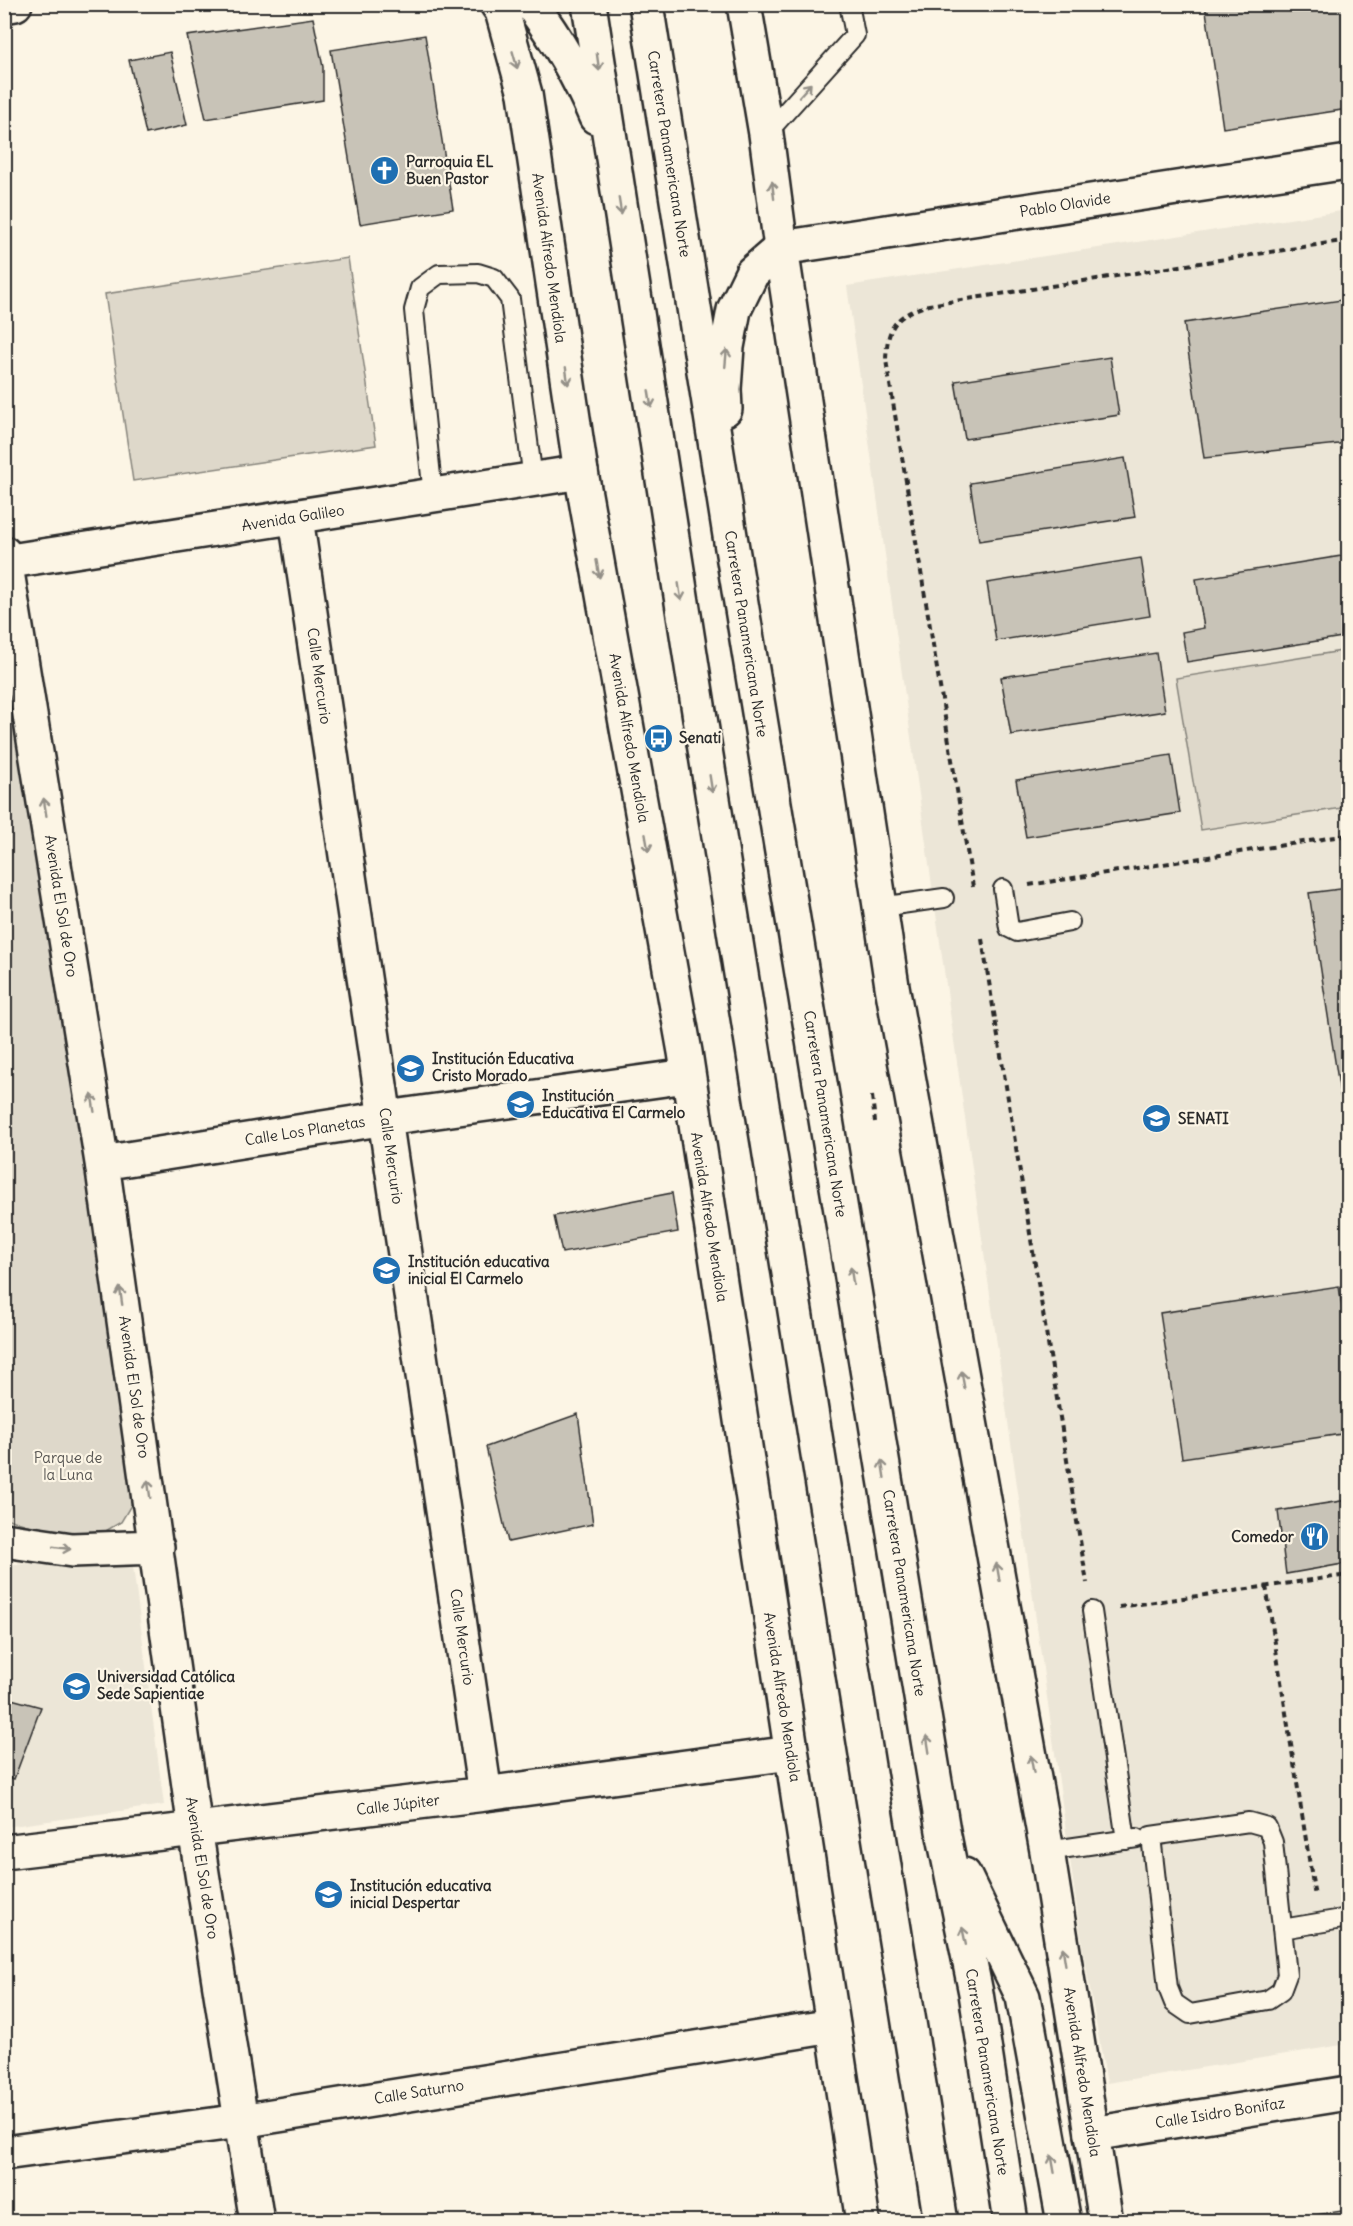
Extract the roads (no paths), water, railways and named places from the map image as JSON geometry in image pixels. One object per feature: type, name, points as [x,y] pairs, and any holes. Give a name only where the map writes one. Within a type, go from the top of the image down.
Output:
[{"type":"main road","points":[[4,6],[15,4]]},
{"type":"main road","name":"Avenida Alfredo Mendiola","points":[[497,4],[502,11],[525,94],[581,472],[685,1052],[863,2222]]},
{"type":"main road","points":[[531,4],[584,89],[611,148]]},
{"type":"main road","points":[[589,4],[941,2222]]},
{"type":"main road","name":"Carretera Panamericana Norte","points":[[646,4],[731,542],[943,1831],[976,1993],[1011,2222]]},
{"type":"main road","name":"Avenida Alfredo Mendiola","points":[[744,4],[766,134],[880,908],[1047,1851],[1106,2222]]},
{"type":"main road","name":"Pablo Olavide","points":[[781,248],[1348,162]]},
{"type":"main road","points":[[731,542],[724,389],[727,347],[734,310],[752,273],[781,248]]},
{"type":"main road","name":"Avenida Galileo","points":[[5,559],[296,518],[581,472]]},
{"type":"main road","name":"Calle Mercurio","points":[[296,518],[485,1794]]},
{"type":"main road","name":"Avenida El Sol de Oro","points":[[5,559],[102,1163],[195,1828],[257,2222]]},
{"type":"main road","name":"Calle Los Planetas","points":[[102,1163],[386,1118],[687,1076]]},
{"type":"main road","points":[[4,1540],[72,1550],[157,1547]]},
{"type":"main road","name":"Calle Júpiter","points":[[4,1852],[485,1794],[791,1753]]},
{"type":"main road","points":[[943,1831],[1023,1997],[1064,2222]]},
{"type":"main road","name":"Calle Saturno","points":[[4,2153],[241,2121],[833,2026]]},
{"type":"main road","name":"Calle Isidro Bonifaz","points":[[1092,2134],[1348,2093]]},
{"type":"main road","points":[[927,2222],[930,2156]]},
{"type":"lane","points":[[766,134],[855,35],[849,4]]},
{"type":"lane","points":[[433,496],[414,310],[420,288],[439,274],[478,273],[494,278],[510,299],[533,480]]},
{"type":"lane","points":[[1002,889],[1009,928],[1012,931],[1070,922]]},
{"type":"lane","points":[[880,908],[944,898]]},
{"type":"lane","points":[[1092,1611],[1126,1840]]},
{"type":"lane","points":[[1047,1851],[1126,1840],[1151,1836],[1249,1822],[1267,1827],[1273,1842],[1287,1975],[1281,1991],[1268,2000],[1190,2014],[1174,2003],[1168,1988],[1151,1836]]},
{"type":"lane","points":[[1282,1929],[1348,1918]]},
{"type":"place","name":"Parroquia EL Buen Pastor","points":[[385,171]]},
{"type":"place","name":"Senati","points":[[658,738]]},
{"type":"place","name":"Institución Educativa Cristo Morado","points":[[411,1068]]},
{"type":"place","name":"Institución Educativa El Carmelo","points":[[521,1105]]},
{"type":"place","name":"SENATI","points":[[1157,1119]]},
{"type":"place","name":"Institución educativa inicial El Carmelo","points":[[387,1271]]},
{"type":"place","name":"Comedor","points":[[1315,1537]]},
{"type":"place","name":"Universidad Católica Sede Sapientiae","points":[[76,1686]]},
{"type":"place","name":"Institución educativa inicial Despertar","points":[[329,1895]]},
{"type":"park label","name":"Parque de la Luna","points":[[68,1466]]}]
